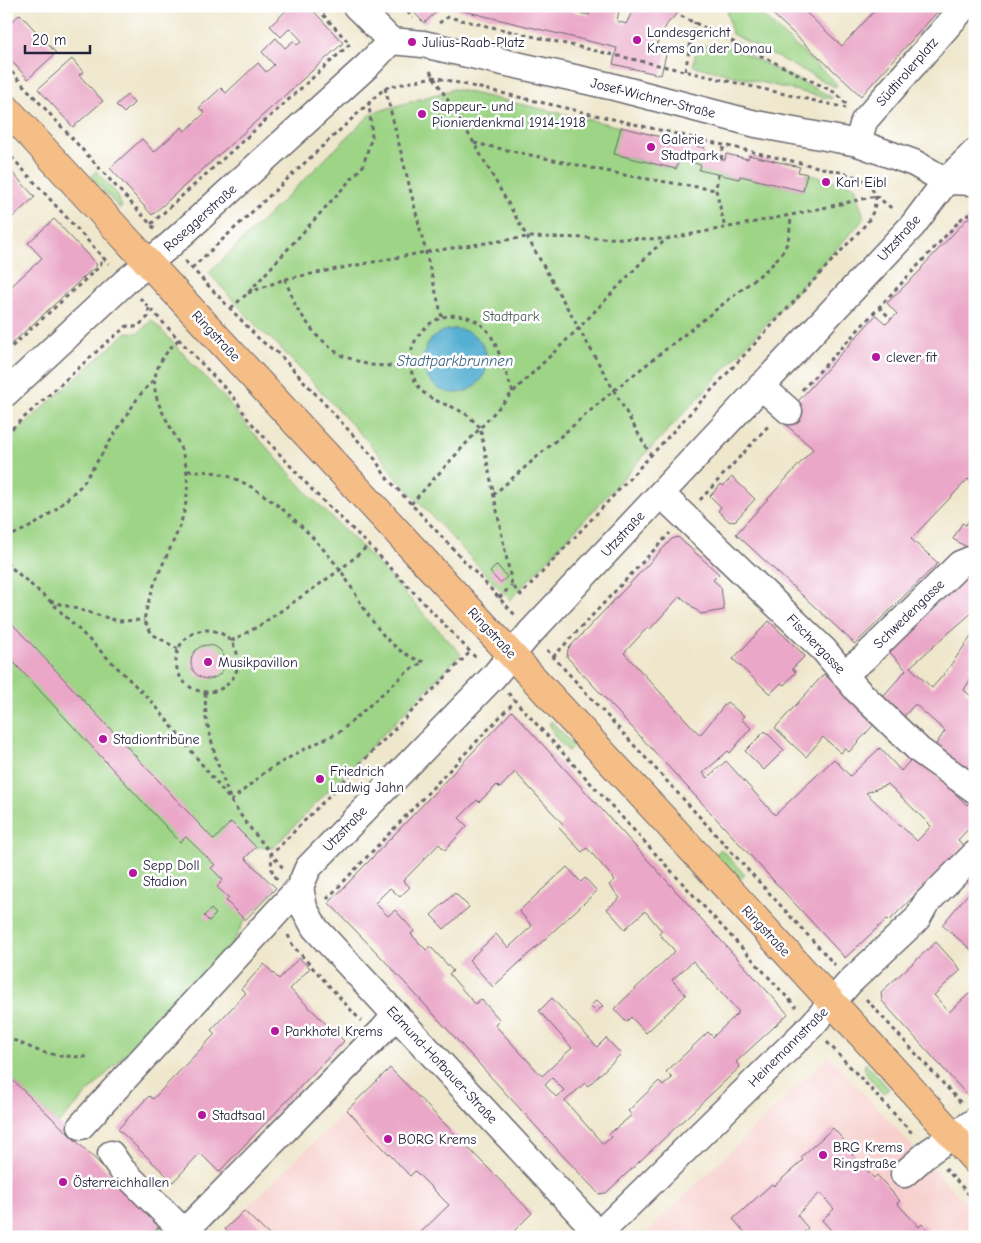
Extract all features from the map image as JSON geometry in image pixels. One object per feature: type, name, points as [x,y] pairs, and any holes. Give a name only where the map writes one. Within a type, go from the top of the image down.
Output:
[{"type":"main road","name":"Ringstraße","points":[[6,108],[148,264],[512,654],[832,1002],[963,1120],[975,1160]]},
{"type":"street","points":[[356,6],[391,41]]},
{"type":"street","name":"Südtirolerplatz","points":[[858,143],[864,122],[964,6]]},
{"type":"street","points":[[969,6],[975,12]]},
{"type":"street","name":"Josef-Wichner-Straße","points":[[391,41],[423,44],[610,86],[756,124],[858,143],[914,163],[946,181]]},
{"type":"street","name":"Roseggerstraße","points":[[6,392],[126,282],[170,246],[368,65],[391,41]]},
{"type":"street","points":[[946,181],[975,152]]},
{"type":"street","points":[[946,181],[975,182]]},
{"type":"street","name":"Utzstraße","points":[[82,1126],[300,887],[308,868],[493,677],[530,632],[912,225],[946,181]]},
{"type":"street","points":[[761,386],[787,410]]},
{"type":"street","name":"Fischergasse","points":[[661,494],[824,650],[858,690],[919,750],[975,790]]},
{"type":"street","name":"Schwedengasse","points":[[844,673],[863,659],[960,564],[975,558]]},
{"type":"street","name":"Heinemannstraße","points":[[597,1236],[812,1025],[850,982],[917,919],[926,903],[975,854]]},
{"type":"street","name":"Edmund-Hofbauer-Straße","points":[[300,887],[304,908],[315,928],[585,1219],[597,1236]]},
{"type":"street","points":[[111,1154],[122,1170],[185,1234],[396,1015]]},
{"type":"street","points":[[904,1174],[963,1120]]},
{"type":"path","points":[[6,66],[150,224],[350,44],[315,6]]},
{"type":"path","points":[[433,27],[448,17],[851,109],[836,93],[681,16]]},
{"type":"path","points":[[685,71],[695,22]]},
{"type":"path","points":[[433,77],[474,143],[612,391],[651,456]]},
{"type":"path","points":[[512,586],[499,598],[386,477],[375,459],[279,354],[260,340],[192,268],[386,88],[433,77],[857,177],[869,184],[876,196],[897,212]]},
{"type":"path","points":[[386,88],[424,252],[442,317]]},
{"type":"path","points":[[231,308],[248,293],[362,166],[372,136],[369,104]]},
{"type":"path","points":[[474,143],[629,176],[716,190]]},
{"type":"path","points":[[721,159],[724,145]]},
{"type":"path","points":[[6,151],[103,257],[100,266],[6,352]]},
{"type":"path","points":[[718,174],[716,190],[725,228]]},
{"type":"path","points":[[248,293],[285,279],[424,252],[527,237],[667,239],[876,196]]},
{"type":"path","points":[[513,392],[494,341],[478,322],[466,317],[442,317],[427,325],[417,335],[411,349],[410,367],[414,379],[422,392],[434,400],[464,412],[480,427],[492,495],[512,586],[521,595],[867,223],[874,210],[876,196]]},
{"type":"path","points":[[696,504],[787,410],[964,216],[975,213]]},
{"type":"path","points":[[492,495],[612,391],[770,267],[784,252],[789,237],[791,215]]},
{"type":"path","points":[[411,503],[513,392],[652,251],[667,239]]},
{"type":"path","points":[[285,279],[296,307],[316,335],[340,354],[369,365],[410,367]]},
{"type":"path","points":[[6,434],[106,343],[127,326],[137,327],[148,317],[149,307],[236,400],[247,418],[315,493],[369,545],[470,652],[271,855]]},
{"type":"path","points":[[879,307],[891,319]]},
{"type":"path","points":[[6,538],[34,525],[55,510],[82,485],[140,396],[154,379],[167,350],[179,339]]},
{"type":"path","points":[[154,379],[156,399],[181,450],[187,472],[188,493],[184,515],[151,593],[144,620],[152,634],[178,649]]},
{"type":"path","points":[[187,472],[201,471],[222,474],[249,486],[275,504],[298,523],[321,547],[340,570],[386,638],[405,654],[424,662],[403,676],[341,730],[265,772],[231,801]]},
{"type":"path","points":[[674,528],[554,657],[835,965]]},
{"type":"path","points":[[231,641],[259,626],[340,570],[369,545]]},
{"type":"path","points":[[6,563],[50,601],[154,704],[277,861]]},
{"type":"path","points":[[50,601],[118,621],[144,620]]},
{"type":"path","points":[[207,630],[220,632],[231,641],[237,652],[238,664],[235,676],[227,685],[216,691],[205,693],[194,690],[184,683],[178,673],[176,661],[178,649],[184,639],[195,632],[207,630]]},
{"type":"path","points":[[205,693],[208,726],[216,759],[231,801]]},
{"type":"path","points":[[323,903],[515,701],[800,1011]]},
{"type":"path","points":[[867,1001],[963,1120]]},
{"type":"path","points":[[6,1038],[41,1052],[62,1056],[88,1057]]},
{"type":"path","points":[[832,1047],[975,1200]]},
{"type":"shaded area","name":"BRG Krems Ringstraße","points":[[829,1056],[975,1214],[975,1237],[642,1237]]},
{"type":"shaded area","name":"BORG Krems","points":[[390,1068],[532,1213],[508,1237],[217,1237]]},
{"type":"green space","points":[[732,6],[752,6],[837,84],[835,87],[732,34],[727,12]]},
{"type":"green space","points":[[727,45],[832,97],[831,99],[693,66],[697,46]]},
{"type":"green space","name":"Stadtpark","points":[[454,89],[621,127],[615,154],[676,169],[679,159],[701,165],[700,170],[738,179],[740,176],[803,191],[807,174],[855,186],[864,219],[510,600],[392,473],[381,456],[276,343],[261,331],[209,273],[372,113]]},
{"type":"green space","points":[[96,171],[117,194],[122,207],[120,209],[91,177]]},
{"type":"green space","points":[[152,320],[229,403],[310,496],[362,547],[461,654],[273,848],[256,847],[245,858],[276,888],[245,920],[232,944],[58,1124],[6,1074],[6,441],[127,332],[138,333]]},
{"type":"green space","points":[[551,721],[574,746],[568,751],[555,737],[549,723]]},
{"type":"green space","points":[[721,849],[745,875],[738,881],[715,855]]},
{"type":"green space","points":[[866,1063],[889,1089],[883,1094],[867,1075],[864,1066]]},
{"type":"green space","points":[[162,1223],[185,1237],[150,1237]]},
{"type":"water","name":"Stadtparkbrunnen","points":[[449,329],[461,329],[478,338],[485,349],[487,361],[485,373],[478,384],[461,393],[449,393],[437,388],[428,379],[423,367],[423,355],[428,343],[437,334]]},
{"type":"building","points":[[291,6],[309,6],[343,43],[152,215],[110,168],[142,139],[154,152],[182,127],[185,131],[205,113],[199,108],[221,88],[226,93],[258,63],[266,72],[274,65],[262,52],[276,38],[285,48],[293,41],[297,45],[302,41],[290,28],[281,37],[270,26]]},
{"type":"building","points":[[408,6],[443,6],[424,23]]},
{"type":"building","points":[[443,6],[566,6],[565,10],[589,15],[591,6],[620,6],[617,21],[626,24],[635,6],[684,6],[667,24],[655,48],[667,50],[661,75],[613,64],[617,48]]},
{"type":"building","points":[[764,6],[799,6],[842,46],[879,6],[939,6],[941,8],[861,96]]},
{"type":"building","points":[[20,14],[56,53],[28,79],[6,55],[6,27]]},
{"type":"building","points":[[72,59],[83,72],[79,75],[103,101],[73,127],[38,89]]},
{"type":"building","points":[[127,95],[134,103],[124,113],[116,105]]},
{"type":"building","points":[[621,127],[705,148],[703,154],[725,160],[726,154],[748,159],[749,155],[800,167],[798,172],[807,174],[803,191],[740,176],[739,179],[699,170],[701,165],[679,159],[676,169],[614,154]]},
{"type":"building","points":[[6,166],[35,197],[6,223]]},
{"type":"building","points":[[971,217],[975,218],[975,485],[968,479],[911,539],[938,563],[855,644],[736,534],[813,449],[781,420],[876,315],[886,324],[897,314],[887,303]]},
{"type":"building","points":[[54,219],[97,265],[6,349],[6,291],[42,258],[28,243]]},
{"type":"building","points":[[732,477],[755,499],[736,520],[730,522],[718,511],[721,507],[710,496],[721,484],[723,486]]},
{"type":"building","points":[[975,510],[975,540],[970,549],[953,539],[962,523],[966,525]]},
{"type":"building","points":[[678,537],[719,574],[713,580],[721,587],[724,610],[701,614],[680,596],[650,629],[648,627],[624,653],[700,735],[727,702],[744,716],[741,719],[751,728],[730,753],[728,751],[703,773],[707,778],[726,761],[775,815],[834,759],[850,776],[880,748],[901,771],[915,755],[967,805],[973,799],[975,801],[975,822],[958,840],[964,846],[889,921],[887,919],[845,958],[567,657],[568,649],[672,539]],"holes":[[[888,784],[931,826],[917,841],[866,793]]]},
{"type":"building","points":[[497,565],[507,577],[500,583],[490,572]]},
{"type":"building","points":[[975,569],[975,610],[910,667],[932,688],[975,631],[975,677],[972,676],[964,690],[973,698],[975,696],[975,725],[973,727],[975,728],[975,778],[932,750],[945,731],[915,704],[898,723],[877,703],[906,670],[886,648]]},
{"type":"building","name":"Stadiontribüne","points":[[6,617],[214,840],[231,822],[256,847],[245,858],[276,888],[245,920],[226,901],[229,898],[217,887],[223,880],[211,868],[215,865],[186,837],[180,842],[6,654]]},
{"type":"building","points":[[769,621],[805,656],[792,669],[796,672],[784,685],[781,683],[770,694],[733,659]]},
{"type":"building","name":"Musikpavillon","points":[[208,645],[220,650],[225,662],[220,674],[208,679],[196,674],[191,662],[196,650]]},
{"type":"building","points":[[824,674],[876,722],[849,752],[845,748],[841,753],[823,737],[806,757],[775,728]]},
{"type":"building","points":[[512,711],[788,1014],[736,1062],[740,1067],[606,1193],[599,1194],[384,960],[329,903]],"holes":[[[515,772],[563,824],[559,828],[582,852],[587,848],[615,880],[609,885],[620,898],[607,909],[625,929],[645,911],[662,931],[659,934],[675,951],[614,1009],[626,1022],[631,1017],[646,1033],[686,995],[672,980],[693,961],[739,1012],[713,1037],[708,1032],[666,1072],[672,1078],[663,1086],[659,1081],[628,1111],[632,1115],[609,1134],[612,1137],[603,1144],[565,1101],[585,1083],[588,1086],[621,1054],[606,1038],[597,1047],[552,998],[539,1011],[572,1048],[542,1076],[495,1025],[500,1020],[481,999],[475,1004],[449,974],[453,971],[430,946],[426,950],[411,934],[414,931],[395,910],[388,916],[375,903],[390,888],[400,897],[410,887],[403,881],[439,844],[445,850],[467,826],[459,818],[477,800],[479,802],[497,785],[500,788]],[[552,1078],[564,1090],[556,1097],[545,1085]]]},
{"type":"building","points":[[765,731],[784,750],[764,770],[745,751]]},
{"type":"building","points":[[567,867],[581,882],[585,878],[597,891],[493,987],[469,960],[496,934],[508,948],[532,926],[519,911]]},
{"type":"building","points":[[975,876],[975,953],[942,925],[973,888],[968,883]]},
{"type":"building","points":[[455,893],[469,907],[444,929],[431,915]]},
{"type":"building","points":[[211,909],[216,914],[209,921],[204,916]]},
{"type":"building","points":[[936,942],[961,970],[934,995],[949,1012],[970,993],[975,998],[975,1096],[968,1096],[882,1001],[881,992]]},
{"type":"building","points":[[299,958],[310,968],[290,989],[344,1041],[219,1172],[200,1153],[173,1182],[118,1129],[149,1096],[153,1099],[215,1034],[211,1030],[246,993],[241,989],[264,964],[279,979]]},
{"type":"building","points":[[597,1000],[603,1006],[596,1012],[590,1006]]},
{"type":"building","points":[[390,1068],[532,1213],[508,1237],[416,1237],[449,1205],[415,1171],[410,1176],[347,1110]]},
{"type":"building","name":"Österreichhallen","points":[[6,1074],[162,1223],[150,1237],[6,1237]]},
{"type":"building","points":[[833,1128],[854,1152],[852,1154],[874,1178],[877,1175],[900,1201],[897,1203],[919,1227],[922,1224],[933,1237],[837,1237],[822,1220],[834,1209],[820,1193],[797,1215],[808,1228],[799,1237],[749,1237],[733,1219],[772,1184],[774,1186],[803,1160],[801,1157]]},
{"type":"building","points":[[244,1211],[271,1237],[233,1237],[225,1229]]},
{"type":"place","name":"Landesgericht Krems an der Donau","points":[[637,40]]},
{"type":"place","name":"Julius-Raab-Platz","points":[[412,42]]},
{"type":"place","name":"Sappeur- und Pionierdenkmal 1914-1918","points":[[422,114]]},
{"type":"place","name":"Galerie Stadtpark","points":[[651,147]]},
{"type":"place","name":"Karl Eibl","points":[[826,182]]},
{"type":"place","name":"clever fit","points":[[876,357]]},
{"type":"place","name":"Musikpavillon","points":[[208,662]]},
{"type":"place","name":"Stadiontribüne","points":[[103,739]]},
{"type":"place","name":"Friedrich Ludwig Jahn","points":[[320,779]]},
{"type":"place","name":"Sepp Doll Stadion","points":[[133,873]]},
{"type":"place","name":"Parkhotel Krems","points":[[275,1031]]},
{"type":"place","name":"Stadtsaal","points":[[202,1115]]},
{"type":"place","name":"BORG Krems","points":[[388,1139]]},
{"type":"place","name":"BRG Krems Ringstraße","points":[[823,1155]]},
{"type":"place","name":"Österreichhallen","points":[[63,1182]]}]
